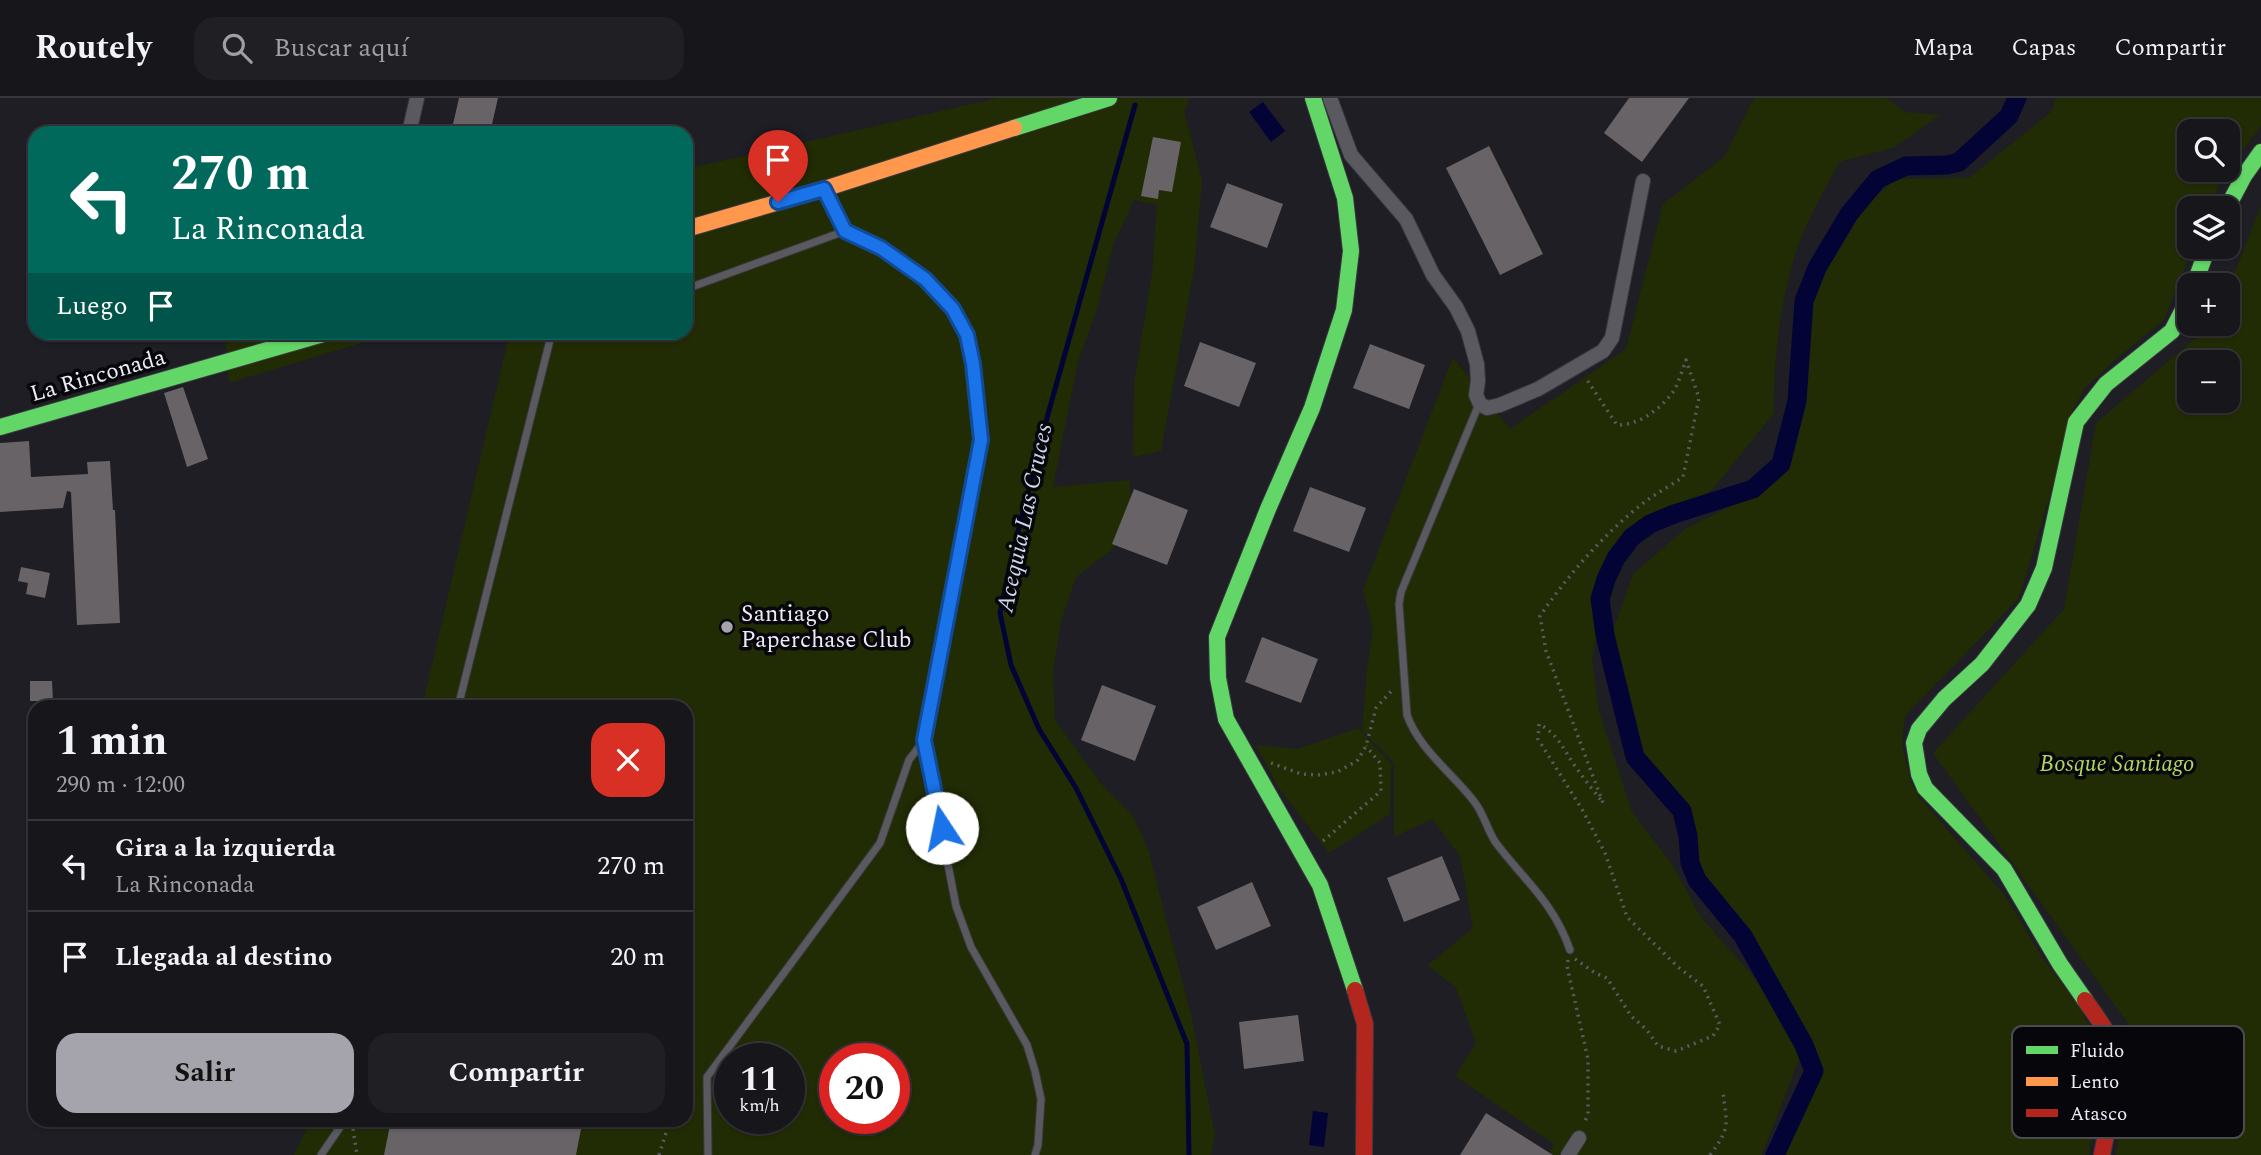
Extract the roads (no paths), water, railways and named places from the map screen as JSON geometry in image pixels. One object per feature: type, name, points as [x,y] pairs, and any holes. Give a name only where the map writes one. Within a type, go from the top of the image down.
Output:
[{"type":"street","points":[[411,126],[417,98]]},
{"type":"street","points":[[693,227],[824,189],[1110,98]]},
{"type":"street","points":[[1313,98],[1345,198],[1351,251],[1344,310],[1312,408],[1217,637],[1218,678],[1226,719],[1320,885],[1346,958],[1365,1024],[1364,1155]]},
{"type":"street","points":[[1330,98],[1351,155],[1406,219],[1433,275],[1456,307],[1468,331],[1477,364],[1476,395],[1480,404],[1487,408],[1538,389],[1603,351],[1612,338],[1643,181]]},
{"type":"street","points":[[2233,196],[2261,152]]},
{"type":"street","points":[[2103,1026],[2060,964],[2004,869],[1925,788],[1919,774],[1914,743],[1919,729],[1930,715],[1982,664],[2028,604],[2044,568],[2076,422],[2106,384],[2172,331],[2177,321]]},
{"type":"street","name":"La Rinconada","points":[[0,427],[302,340]]},
{"type":"street","points":[[1568,1155],[1579,1138]]},
{"type":"lane","points":[[824,189],[845,231],[881,248],[925,279],[957,318],[967,335],[973,364],[981,440],[924,740],[956,906],[971,947],[1027,1045],[1035,1072],[1041,1099],[1035,1155]]},
{"type":"lane","points":[[693,286],[845,231]]},
{"type":"lane","points":[[460,700],[550,340]]},
{"type":"lane","points":[[1480,404],[1401,592],[1399,604],[1407,715],[1413,730],[1475,801],[1494,841],[1550,906],[1570,950]]},
{"type":"lane","points":[[708,1155],[707,1077],[880,843],[909,760],[924,740]]},
{"type":"lane","points":[[321,1155],[340,1127]]},
{"type":"waterway","points":[[1775,1155],[1814,1071],[1804,1045],[1743,936],[1697,880],[1690,863],[1688,836],[1682,811],[1635,757],[1605,635],[1600,599],[1616,558],[1632,537],[1650,524],[1674,514],[1753,489],[1781,464],[1797,401],[1804,301],[1817,268],[1849,214],[1878,179],[1906,166],[1959,162],[2009,116],[2017,98]]},
{"type":"waterway","name":"Acequia Las Cruces","points":[[1135,105],[1048,414],[1000,613],[1011,665],[1039,729],[1076,788],[1121,879],[1187,1044],[1189,1155]]},
{"type":"place","name":"Santiago Paperchase Club","points":[[727,627]]},
{"type":"park label","name":"Bosque Santiago","points":[[2117,764]]}]
